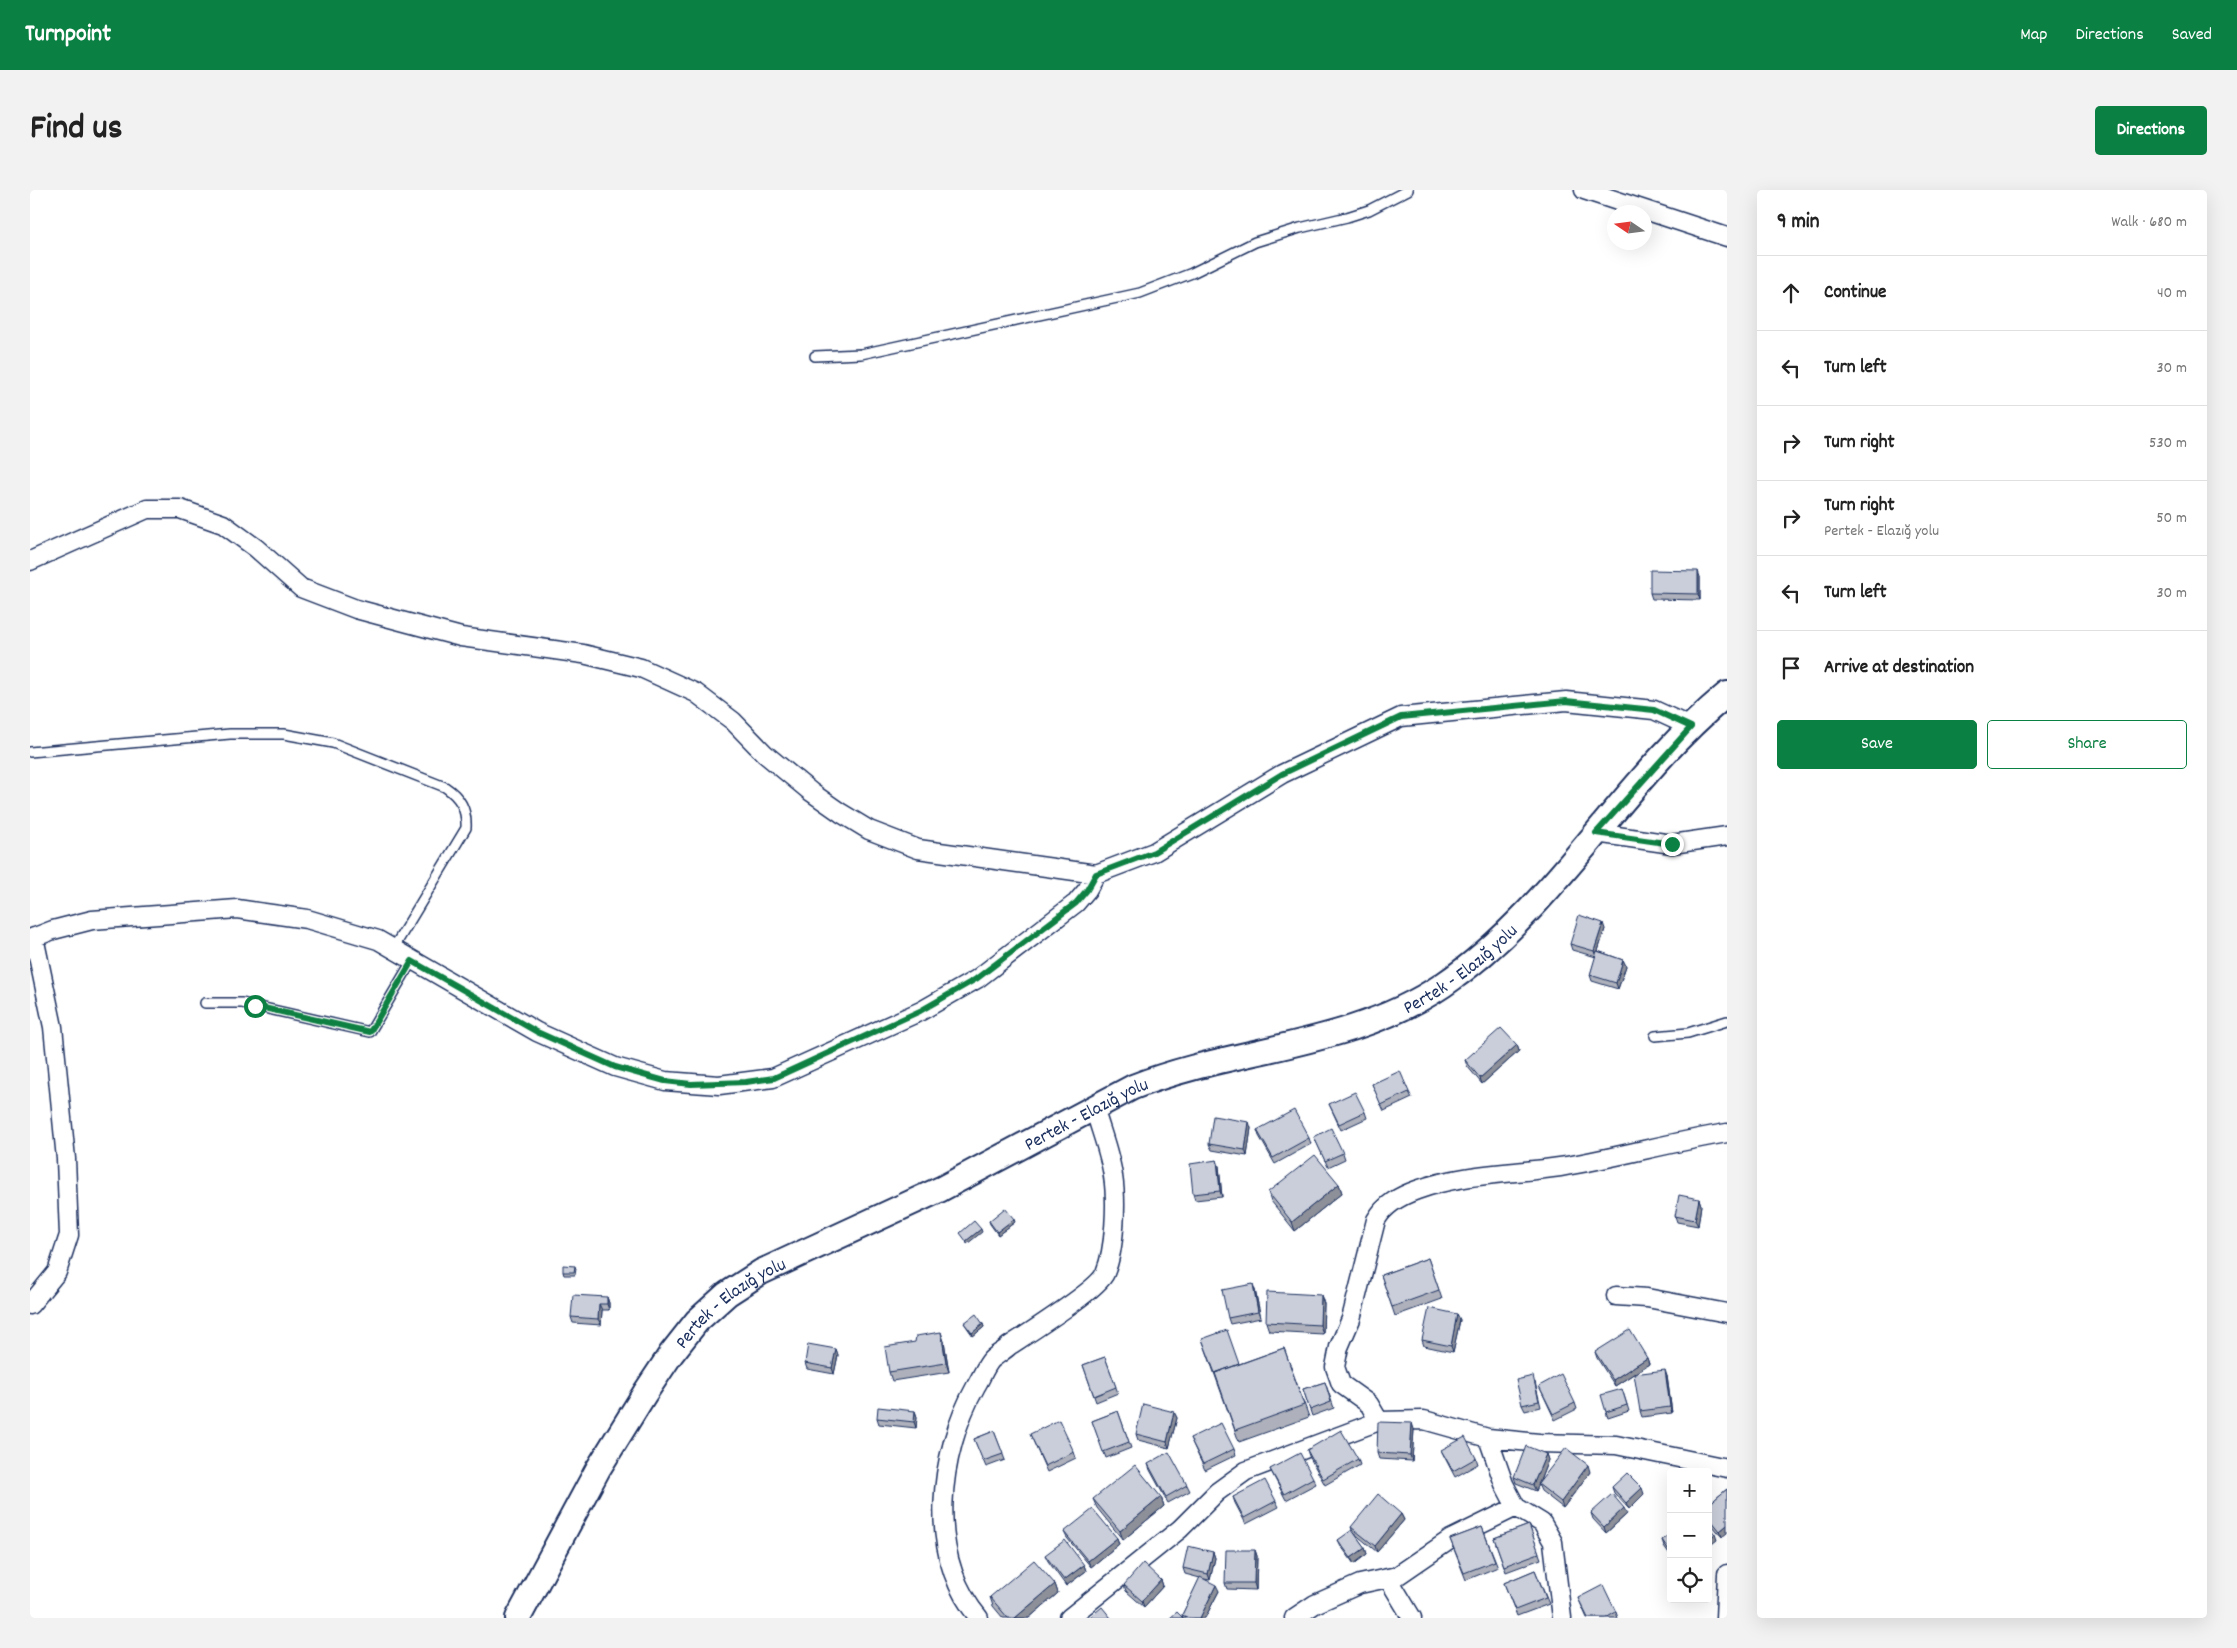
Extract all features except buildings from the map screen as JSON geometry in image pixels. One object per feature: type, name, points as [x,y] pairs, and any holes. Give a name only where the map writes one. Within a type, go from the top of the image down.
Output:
[{"type":"main road","name":"Pertek - Elazığ yolu","points":[[518,1618],[598,1469],[645,1393],[671,1354],[697,1321],[727,1294],[761,1272],[941,1189],[1133,1088],[1166,1074],[1323,1037],[1366,1024],[1406,1006],[1442,985],[1484,954],[1514,926],[1691,727],[1727,694]]},
{"type":"street","points":[[1584,190],[1727,237]]},
{"type":"street","points":[[30,561],[147,509],[180,509],[222,524],[256,548],[301,588],[356,609],[461,637],[583,654],[641,668],[696,693],[733,721],[765,754],[811,792],[840,814],[869,830],[918,849],[1096,874],[1154,852],[1282,774],[1401,717],[1566,701],[1654,710],[1691,727]]},
{"type":"street","points":[[1596,833],[1672,844],[1727,836]]},
{"type":"street","points":[[30,1305],[57,1272],[69,1235],[66,1159],[53,1027],[32,938],[92,920],[237,909],[284,914],[331,925],[378,940],[537,1032],[615,1067],[665,1081],[691,1084],[746,1082],[774,1078],[920,1011],[976,979],[1076,903],[1087,890],[1096,874]]},
{"type":"street","points":[[979,1618],[966,1603],[952,1574],[946,1542],[944,1480],[953,1442],[967,1403],[991,1360],[1083,1296],[1104,1276],[1114,1240],[1113,1176],[1094,1107]]},
{"type":"street","points":[[1379,1421],[1369,1404],[1341,1384],[1335,1367],[1340,1347],[1351,1319],[1376,1220],[1390,1202],[1417,1190],[1459,1179],[1562,1166],[1727,1133]]},
{"type":"street","points":[[1616,1296],[1647,1298],[1727,1313]]},
{"type":"street","points":[[1069,1618],[1180,1529],[1231,1480],[1246,1471],[1379,1421],[1424,1420],[1488,1438],[1539,1443],[1616,1445],[1727,1468]]},
{"type":"street","points":[[1488,1438],[1504,1484],[1516,1507],[1542,1523],[1553,1542],[1562,1618]]},
{"type":"street","points":[[1294,1618],[1314,1604],[1360,1584],[1397,1576],[1451,1539],[1516,1507]]},
{"type":"street","points":[[1725,1618],[1727,1574]]},
{"type":"street","points":[[1388,1578],[1412,1618]]},
{"type":"lane","points":[[815,356],[860,354],[1140,293],[1192,273],[1255,242],[1300,228],[1354,215],[1408,190]]},
{"type":"lane","points":[[30,752],[230,734],[284,734],[333,743],[445,787],[463,805],[466,828],[393,949]]},
{"type":"lane","points":[[205,1003],[242,1004],[370,1032],[412,961]]},
{"type":"lane","points":[[1655,1036],[1688,1033],[1727,1021]]},
{"type":"route","points":[[255,1006],[370,1032],[412,961],[537,1032],[615,1067],[665,1081],[691,1084],[719,1085],[774,1078],[920,1011],[976,979],[1076,903],[1087,890],[1096,874],[1154,852],[1282,774],[1401,717],[1566,701],[1654,710],[1691,727],[1662,757],[1596,833],[1672,844]]}]
